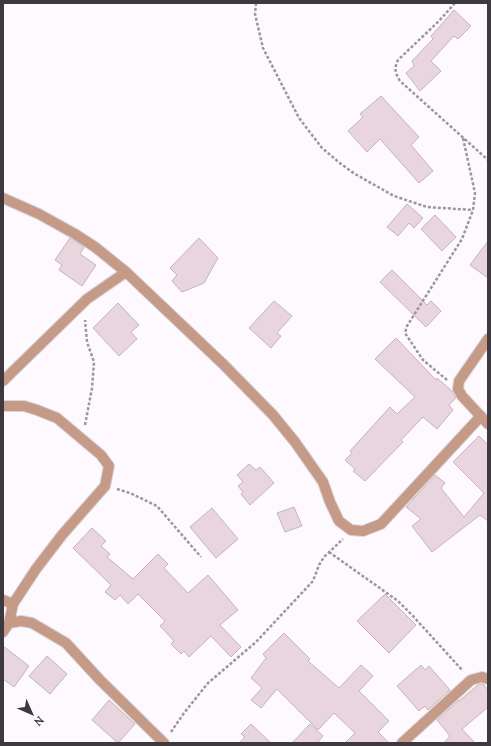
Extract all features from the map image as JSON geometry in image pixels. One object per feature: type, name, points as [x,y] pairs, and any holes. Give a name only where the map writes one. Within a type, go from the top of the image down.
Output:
[{"type":"street","points":[[3,198],[38,214],[75,234],[95,247],[126,272],[160,306],[223,364],[272,415],[295,442],[323,482],[339,522],[353,530],[363,531],[381,524],[480,416]]},
{"type":"street","points":[[3,381],[87,299],[126,272]]},
{"type":"street","points":[[488,339],[459,381],[458,389],[462,396],[488,424]]},
{"type":"street","points":[[3,406],[24,406],[57,418],[101,455],[109,466],[106,486],[58,541],[36,569],[13,604],[9,623],[3,632]]},
{"type":"street","points":[[3,600],[13,604]]},
{"type":"street","points":[[9,623],[21,621],[32,623],[66,643],[100,680],[164,743]]},
{"type":"street","points":[[402,743],[471,680],[482,677],[488,679]]},
{"type":"path","points":[[256,3],[255,14],[263,48],[299,118],[322,148],[341,164],[394,196],[427,207],[473,210]]},
{"type":"path","points":[[455,3],[439,21],[398,60],[394,67],[400,80],[488,160]]},
{"type":"path","points":[[458,389],[423,360],[405,333],[407,326],[462,239],[473,210],[475,194],[463,138]]},
{"type":"path","points":[[82,439],[92,388],[94,362],[87,342],[85,325],[87,299]]},
{"type":"path","points":[[106,486],[130,493],[157,506],[201,557]]},
{"type":"path","points":[[164,743],[184,713],[208,683],[256,642],[313,581],[319,565],[329,552],[353,530]]},
{"type":"path","points":[[329,552],[398,602],[412,615],[471,680]]},
{"type":"building","points":[[454,10],[471,26],[458,39],[454,36],[431,61],[441,71],[420,91],[406,73],[414,66],[412,61],[433,39],[431,36]]},
{"type":"building","points":[[381,96],[419,137],[411,145],[433,171],[419,183],[380,139],[367,152],[348,131],[363,117],[360,114]]},
{"type":"building","points":[[407,204],[423,218],[414,228],[409,223],[398,236],[387,227]]},
{"type":"building","points":[[435,215],[456,237],[442,251],[421,229]]},
{"type":"building","points":[[70,238],[84,247],[80,254],[96,265],[82,286],[59,270],[62,265],[55,260]]},
{"type":"building","points":[[199,238],[218,258],[204,283],[182,292],[172,281],[177,275],[170,268]]},
{"type":"building","points":[[488,241],[488,278],[470,265]]},
{"type":"building","points":[[392,270],[427,305],[431,301],[441,311],[426,327],[380,282]]},
{"type":"building","points":[[274,301],[292,316],[277,333],[281,336],[271,348],[249,328]]},
{"type":"building","points":[[118,303],[139,325],[131,332],[137,339],[119,356],[93,328]]},
{"type":"building","points":[[396,338],[436,380],[437,378],[452,391],[456,398],[449,405],[453,410],[437,429],[423,417],[401,440],[403,442],[365,481],[353,471],[355,469],[345,460],[352,453],[350,451],[390,407],[397,414],[415,397],[375,359]]},
{"type":"building","points":[[479,436],[488,445],[488,521],[480,515],[432,552],[412,526],[421,519],[406,507],[435,475],[445,483],[441,488],[464,517],[484,493],[453,462]]},
{"type":"building","points":[[249,464],[256,470],[260,467],[274,483],[250,505],[241,494],[243,492],[238,486],[243,482],[237,475]]},
{"type":"building","points":[[294,507],[302,526],[285,532],[277,513]]},
{"type":"building","points":[[212,508],[238,539],[216,558],[190,527]]},
{"type":"building","points":[[92,528],[106,541],[101,546],[110,554],[107,557],[133,579],[158,554],[168,564],[164,568],[188,593],[208,575],[238,610],[220,625],[241,647],[231,657],[211,636],[189,657],[184,651],[181,654],[171,644],[174,641],[160,626],[165,621],[138,594],[128,604],[120,595],[115,600],[105,592],[111,585],[73,548]]},
{"type":"building","points":[[385,594],[416,625],[389,653],[357,621]]},
{"type":"building","points":[[284,633],[310,659],[308,661],[339,688],[361,665],[373,676],[359,691],[389,721],[378,732],[389,743],[345,743],[355,733],[334,713],[318,730],[277,689],[261,708],[251,700],[262,688],[251,678],[266,658],[263,654]]},
{"type":"building","points":[[3,646],[29,666],[14,687],[3,679]]},
{"type":"building","points":[[47,656],[67,674],[50,694],[29,676]]},
{"type":"building","points":[[421,665],[425,670],[429,666],[450,690],[428,710],[425,706],[419,711],[397,686]]},
{"type":"building","points":[[479,684],[483,684],[488,690],[488,707],[462,729],[475,743],[444,743],[450,736],[437,720]]},
{"type":"building","points":[[109,700],[135,724],[118,743],[92,720]]},
{"type":"building","points":[[251,724],[271,743],[239,743],[245,737],[241,734]]},
{"type":"building","points":[[310,724],[323,736],[317,743],[292,743]]}]
